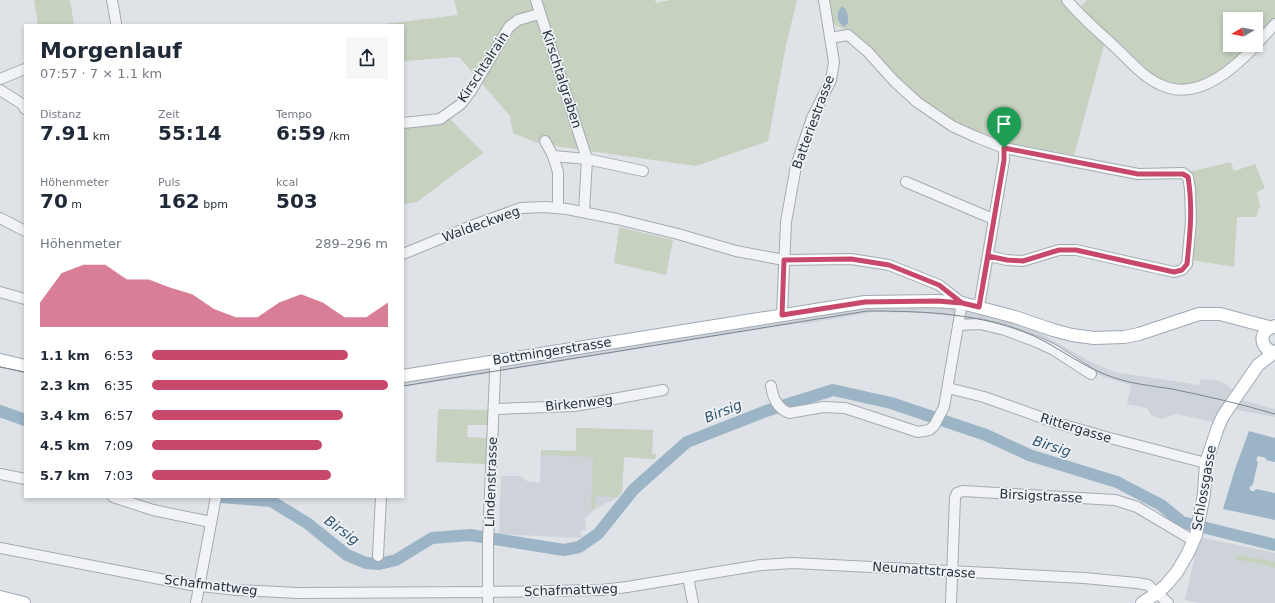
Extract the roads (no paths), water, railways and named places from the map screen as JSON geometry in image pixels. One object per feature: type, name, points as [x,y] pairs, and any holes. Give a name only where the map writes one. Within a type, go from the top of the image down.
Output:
[{"type":"main road","name":"Bottmingerstrasse","points":[[404,376],[865,302],[937,301],[962,303],[1072,335],[1108,338],[1139,334],[1199,314],[1220,314],[1231,316],[1270,331],[1270,351],[1275,352]]},
{"type":"main road","name":"Schlossgasse","points":[[1142,603],[1156,594],[1177,572],[1197,532],[1204,494],[1206,462],[1211,446],[1223,416],[1258,365],[1270,331]]},
{"type":"main road","name":"Schlossgasse","points":[[1258,365],[1275,352]]},
{"type":"main road","points":[[0,360],[24,366]]},
{"type":"main road","points":[[0,597],[24,603]]},
{"type":"street","points":[[112,0],[117,24]]},
{"type":"street","name":"Kirschtalgraben","points":[[536,0],[539,14],[551,45],[587,159],[584,212]]},
{"type":"street","name":"Batteriestrasse","points":[[782,315],[786,222],[796,166],[812,118],[831,80],[834,62],[824,0]]},
{"type":"street","points":[[1073,2],[1143,73],[1159,84],[1174,90],[1193,89],[1212,82],[1250,52]]},
{"type":"street","name":"Kirschtalrain","points":[[404,123],[440,119],[461,104],[471,91],[509,27],[518,20],[539,14]]},
{"type":"street","points":[[1263,37],[1275,24]]},
{"type":"street","points":[[830,38],[848,35],[868,52],[894,81],[917,102],[952,126],[1004,148],[1138,174],[1183,174],[1188,177],[1191,221],[1187,264],[1182,270],[1174,272],[1076,250],[1059,250],[1023,261],[1007,260],[988,256]]},
{"type":"street","points":[[0,79],[24,69]]},
{"type":"street","points":[[0,90],[22,104],[24,107]]},
{"type":"street","points":[[545,141],[553,156],[558,172],[558,208]]},
{"type":"street","points":[[979,307],[1004,160],[1004,148]]},
{"type":"street","points":[[553,156],[587,159],[643,170]]},
{"type":"street","points":[[906,182],[993,219]]},
{"type":"street","name":"Waldeckweg","points":[[404,254],[471,226],[521,208],[558,208],[584,212],[678,234],[736,251],[784,260],[851,259],[892,266],[939,285],[962,303]]},
{"type":"street","points":[[0,218],[24,230]]},
{"type":"street","points":[[0,292],[24,299]]},
{"type":"street","points":[[771,386],[776,402],[789,413],[823,407],[845,408],[918,432],[929,430],[934,426],[944,407],[962,303]]},
{"type":"street","points":[[958,325],[980,324],[1005,330],[1054,350],[1091,374]]},
{"type":"street","name":"Lindenstrasse","points":[[488,603],[488,542],[496,368],[495,361]]},
{"type":"street","name":"Rittergasse","points":[[948,388],[984,397],[1057,423],[1206,462]]},
{"type":"street","name":"Birkenweg","points":[[494,409],[575,406],[664,390]]},
{"type":"street","points":[[0,474],[24,479]]},
{"type":"street","name":"Birsigstrasse","points":[[951,603],[955,498],[958,493],[963,491],[1115,500],[1137,507],[1197,532]]},
{"type":"street","points":[[116,498],[153,510],[211,522]]},
{"type":"street","points":[[196,603],[216,498]]},
{"type":"street","points":[[378,556],[381,498]]},
{"type":"street","name":"Schafmattweg","points":[[0,548],[172,582],[237,590],[298,593],[488,592],[607,589],[688,577]]},
{"type":"street","name":"Neumattstrasse","points":[[688,577],[761,565],[793,563],[866,566],[952,572],[1084,578],[1137,583],[1148,585],[1156,594],[1168,603]]},
{"type":"street","points":[[688,577],[693,603]]},
{"type":"water","points":[[842,6],[847,12],[848,18],[848,23],[844,27],[838,20],[838,14]]},
{"type":"water","points":[[1249,431],[1275,438],[1275,462],[1258,456],[1256,460],[1258,462],[1253,484],[1249,488],[1251,491],[1256,489],[1275,493],[1275,520],[1223,509],[1235,469]]},
{"type":"waterway","name":"Birsig","points":[[234,498],[271,501],[307,523],[347,555],[366,563],[379,564],[396,560],[432,538],[470,535],[564,550],[579,547],[598,534],[634,489],[687,442],[766,411],[833,390],[891,403],[986,435],[1029,455],[1117,482],[1161,505],[1182,522],[1275,545]]},
{"type":"waterway","name":"Birsig","points":[[0,411],[24,420]]},
{"type":"tram line","points":[[404,386],[867,311],[910,312],[952,315],[994,322],[1034,336],[1084,364],[1115,378],[1211,397],[1275,414]]},
{"type":"tram line","points":[[0,367],[24,372]]}]
